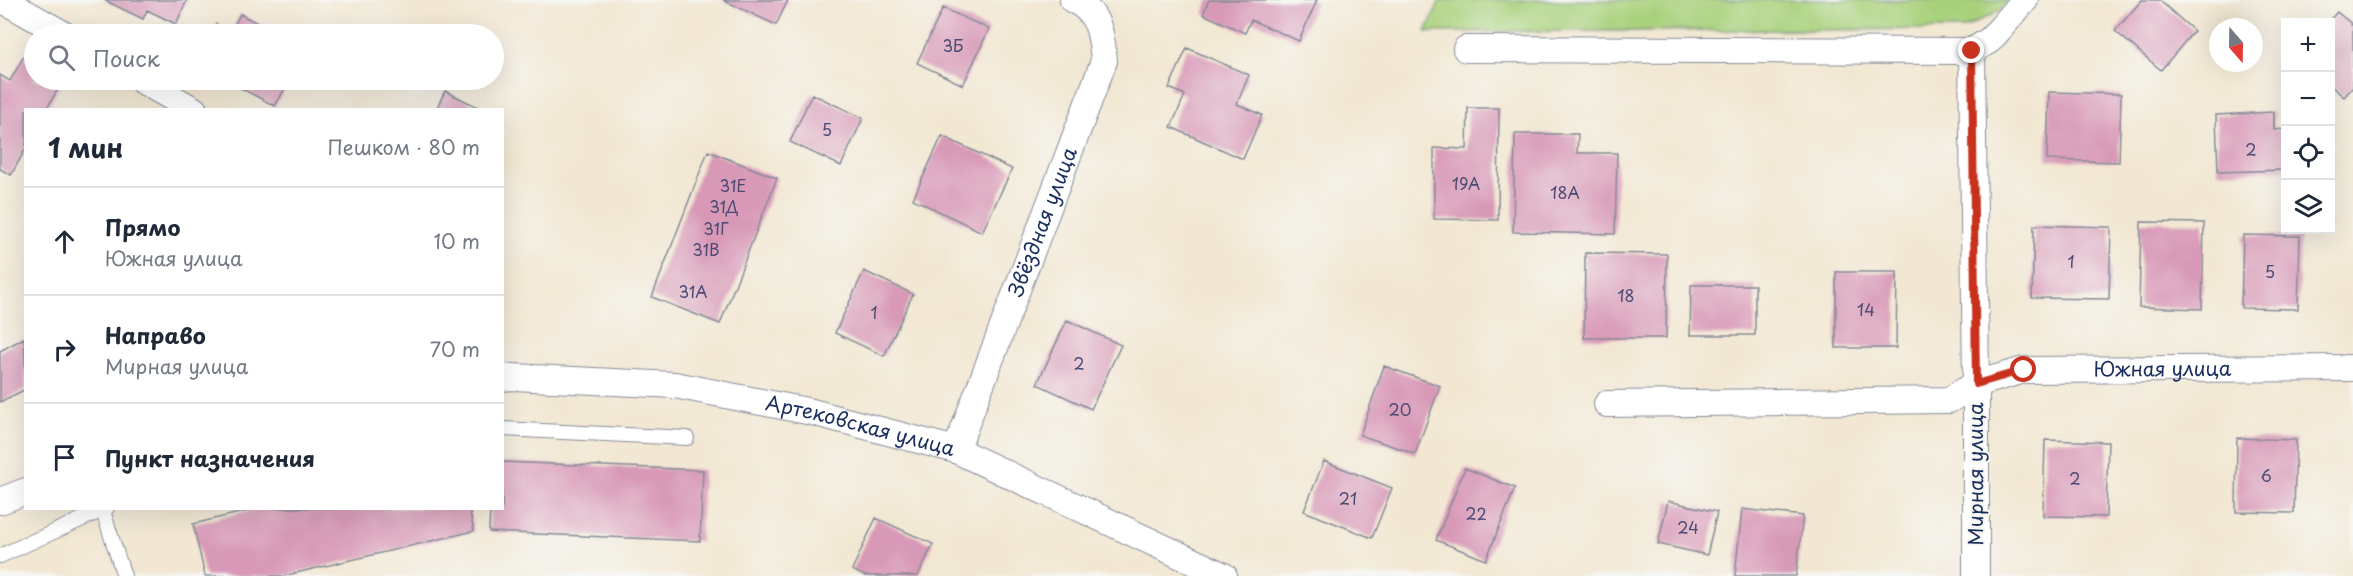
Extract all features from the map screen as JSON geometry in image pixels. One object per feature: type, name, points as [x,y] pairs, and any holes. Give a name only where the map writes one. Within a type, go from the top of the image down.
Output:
[{"type":"street","points":[[3,0],[45,24]]},
{"type":"street","name":"Звёздная улица","points":[[956,450],[1104,61],[1101,29],[1081,3],[1073,0]]},
{"type":"street","points":[[1466,49],[1972,51],[1990,40],[2025,0]]},
{"type":"street","name":"Мирная улица","points":[[1972,51],[1976,576]]},
{"type":"street","points":[[159,90],[190,108]]},
{"type":"street","name":"Южная улица","points":[[1607,404],[1949,400],[1976,384],[2024,370],[2353,368]]},
{"type":"street","name":"Артековская улица","points":[[504,378],[675,385],[812,412],[956,450],[1224,576]]},
{"type":"street","points":[[0,501],[24,491]]},
{"type":"lane","points":[[504,429],[687,438]]},
{"type":"lane","points":[[0,556],[102,510]]},
{"type":"lane","points":[[104,510],[124,576]]},
{"type":"green space","points":[[1440,0],[2009,0],[1998,12],[1962,29],[1426,32]]},
{"type":"building","points":[[104,0],[187,0],[176,24],[147,10],[143,19]]},
{"type":"building","points":[[723,0],[788,0],[776,25]]},
{"type":"building","points":[[1209,0],[1317,0],[1299,41],[1251,20],[1245,33],[1203,14]]},
{"type":"building","points":[[2142,0],[2159,0],[2194,31],[2161,70],[2115,31]]},
{"type":"building","points":[[943,8],[989,29],[963,85],[917,63]]},
{"type":"building","points":[[2337,12],[2353,25],[2353,87],[2344,97],[2335,89],[2335,18],[2332,18]]},
{"type":"building","points":[[240,14],[259,24],[235,24]]},
{"type":"building","points":[[1187,48],[1249,75],[1237,104],[1262,115],[1243,159],[1171,127],[1185,95],[1169,88]]},
{"type":"building","points":[[24,56],[24,90],[57,90],[47,108],[24,108],[24,152],[11,175],[0,169],[0,75],[10,81]]},
{"type":"building","points":[[244,90],[284,90],[275,106]]},
{"type":"building","points":[[445,91],[480,108],[437,108]]},
{"type":"building","points":[[2049,92],[2121,94],[2119,162],[2047,160]]},
{"type":"building","points":[[812,94],[863,118],[841,166],[790,142]]},
{"type":"building","points":[[1468,108],[1499,108],[1498,220],[1434,219],[1434,148],[1467,149]]},
{"type":"building","points":[[2274,112],[2274,130],[2281,129],[2281,170],[2218,172],[2216,115]]},
{"type":"building","points":[[1515,134],[1578,134],[1577,153],[1617,153],[1615,234],[1513,232]]},
{"type":"building","points":[[942,136],[1012,169],[982,232],[913,199]]},
{"type":"building","points":[[708,151],[777,178],[720,324],[652,297]]},
{"type":"building","points":[[2141,222],[2204,223],[2202,309],[2139,307]]},
{"type":"building","points":[[2034,225],[2111,227],[2109,299],[2032,298]]},
{"type":"building","points":[[2243,235],[2300,236],[2298,309],[2241,308]]},
{"type":"building","points":[[1585,253],[1667,254],[1666,338],[1584,338]]},
{"type":"building","points":[[864,271],[913,294],[884,356],[835,333]]},
{"type":"building","points":[[1836,272],[1897,272],[1896,348],[1836,348]]},
{"type":"building","points":[[1691,285],[1755,285],[1755,335],[1690,335]]},
{"type":"building","points":[[1067,320],[1121,345],[1091,409],[1037,384]]},
{"type":"building","points":[[24,338],[24,390],[0,402],[0,351]]},
{"type":"building","points":[[1384,366],[1440,386],[1415,454],[1360,435]]},
{"type":"building","points":[[2237,438],[2296,440],[2294,513],[2236,512]]},
{"type":"building","points":[[2045,440],[2108,442],[2106,517],[2043,516]]},
{"type":"building","points":[[1324,461],[1392,488],[1372,538],[1304,511]]},
{"type":"building","points":[[504,462],[703,470],[700,541],[489,532],[490,510],[504,510]]},
{"type":"building","points":[[1465,468],[1515,488],[1486,560],[1436,540]]},
{"type":"building","points":[[1668,501],[1717,512],[1707,555],[1658,544]]},
{"type":"building","points":[[1742,509],[1803,516],[1796,576],[1735,576]]},
{"type":"building","points":[[252,510],[469,510],[474,531],[283,576],[205,576],[193,524]]},
{"type":"building","points":[[876,518],[933,544],[918,576],[865,576],[852,570]]},
{"type":"route","points":[[1972,51],[1976,384],[2024,370]]}]
